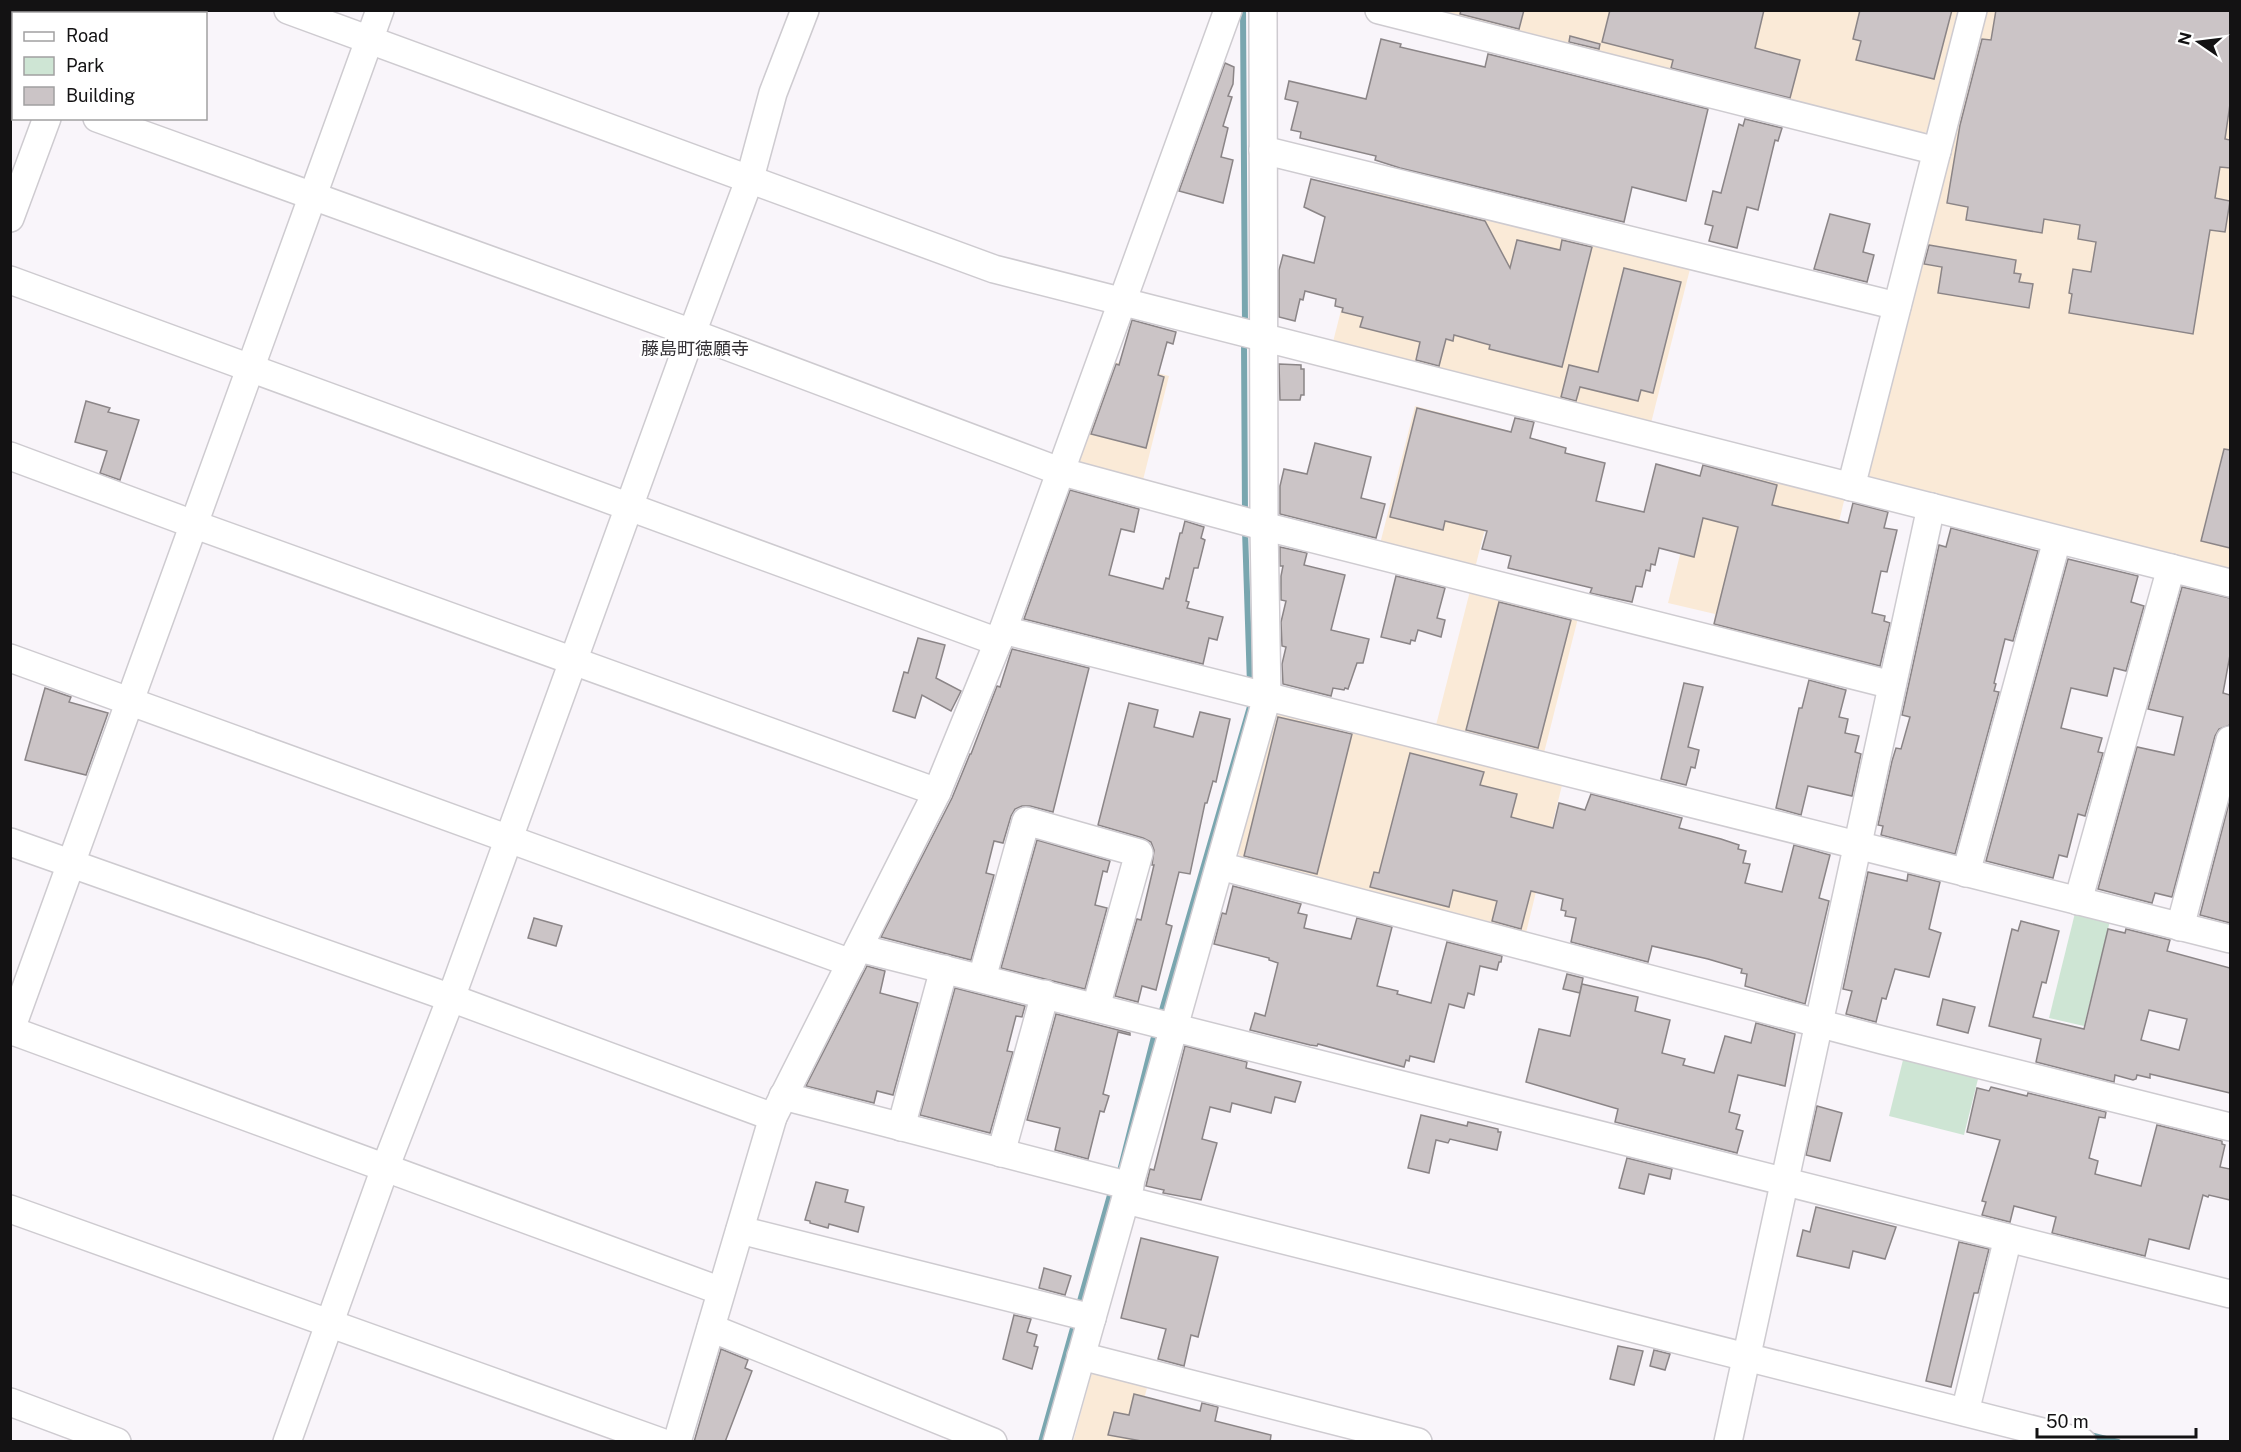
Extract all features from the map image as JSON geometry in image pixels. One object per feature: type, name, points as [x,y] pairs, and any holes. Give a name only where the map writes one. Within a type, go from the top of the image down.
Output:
[{"type":"street","points":[[288,10],[994,269],[2230,583]]},
{"type":"street","points":[[380,10],[11,1031],[721,1291]]},
{"type":"street","points":[[287,1442],[385,1168],[451,998],[750,178],[774,93],[805,10]]},
{"type":"street","points":[[677,1442],[778,1106],[937,792],[1000,636],[1228,10]]},
{"type":"street","points":[[1057,1442],[1081,1356],[1083,1315],[1121,1187],[1164,1024],[1220,866],[1255,694],[1252,334],[1263,150],[1263,10]]},
{"type":"street","points":[[1379,10],[1937,151]]},
{"type":"street","points":[[1851,487],[1973,10]]},
{"type":"street","points":[[10,218],[46,120]]},
{"type":"street","points":[[103,120],[692,333],[1059,471],[1253,524],[1892,685]]},
{"type":"street","points":[[1263,150],[1897,306]]},
{"type":"street","points":[[10,280],[629,506],[1000,636],[1255,694],[2230,939]]},
{"type":"street","points":[[10,456],[937,792]]},
{"type":"street","points":[[1728,1442],[1931,507]]},
{"type":"street","points":[[1966,873],[2057,540]]},
{"type":"street","points":[[2078,902],[2171,568]]},
{"type":"street","points":[[10,658],[508,837],[855,955],[944,969],[1096,1006],[2230,1294]]},
{"type":"street","points":[[2180,927],[2230,740]]},
{"type":"street","points":[[982,978],[1026,821],[1139,853],[1096,1006]]},
{"type":"street","points":[[10,842],[451,998],[778,1106],[901,1126],[1747,1358],[2082,1442]]},
{"type":"street","points":[[1220,866],[1819,1023],[2230,1127]]},
{"type":"street","points":[[901,1126],[944,969]]},
{"type":"street","points":[[1001,1152],[1046,994]]},
{"type":"street","points":[[10,1209],[661,1442]]},
{"type":"street","points":[[740,1230],[1083,1315]]},
{"type":"street","points":[[1965,1412],[2008,1238]]},
{"type":"street","points":[[711,1328],[993,1442]]},
{"type":"street","points":[[1081,1356],[1418,1442]]},
{"type":"street","points":[[10,1402],[117,1442]]},
{"type":"shaded area","points":[[1431,11],[1966,11],[1935,129],[1922,134]]},
{"type":"shaded area","points":[[1981,11],[2230,11],[2230,572],[1870,481],[1863,471]]},
{"type":"shaded area","points":[[1372,188],[1690,269],[1650,427],[1333,342]]},
{"type":"shaded area","points":[[1107,360],[1169,376],[1142,484],[1075,468]]},
{"type":"shaded area","points":[[1415,406],[1510,431],[1475,568],[1380,544]]},
{"type":"shaded area","points":[[1703,462],[1845,497],[1807,651],[1713,628],[1715,614],[1668,603]]},
{"type":"shaded area","points":[[1470,591],[1578,618],[1543,757],[1435,729]]},
{"type":"shaded area","points":[[1282,708],[1563,781],[1525,937],[1251,867],[1235,850],[1272,715]]},
{"type":"shaded area","points":[[1098,1371],[1148,1384],[1133,1441],[1073,1442],[1091,1375]]},
{"type":"green space","points":[[2076,909],[2111,917],[2084,1026],[2049,1018]]},
{"type":"green space","points":[[1905,1052],[1980,1071],[1964,1135],[1889,1116]]},
{"type":"building","points":[[1461,10],[1524,10],[1519,29],[1460,14]]},
{"type":"building","points":[[1610,10],[1764,10],[1755,48],[1800,60],[1790,98],[1671,68],[1673,60],[1602,42]]},
{"type":"building","points":[[1860,10],[1952,10],[1934,79],[1856,60],[1861,41],[1853,39]]},
{"type":"building","points":[[1996,10],[2230,10],[2230,104],[2225,139],[2230,140],[2230,168],[2220,167],[2215,198],[2230,201],[2225,232],[2210,230],[2193,334],[2069,313],[2072,294],[2069,293],[2073,269],[2091,272],[2096,242],[2078,239],[2080,225],[2044,219],[2042,233],[1966,220],[1968,207],[1947,203],[1960,125],[1982,39],[1991,40]]},
{"type":"building","points":[[1570,36],[1600,44],[1599,49],[1569,42]]},
{"type":"building","points":[[1381,39],[1401,44],[1400,47],[1485,67],[1488,54],[1708,109],[1686,201],[1632,187],[1624,222],[1400,168],[1375,160],[1376,156],[1300,138],[1301,132],[1291,130],[1298,102],[1285,99],[1289,81],[1366,99]]},
{"type":"building","points":[[1225,63],[1234,67],[1233,84],[1228,96],[1232,97],[1223,126],[1228,128],[1221,157],[1233,160],[1223,203],[1179,191]]},
{"type":"building","points":[[1745,119],[1782,128],[1778,141],[1775,140],[1758,210],[1747,207],[1737,248],[1709,241],[1713,226],[1705,224],[1713,191],[1721,193],[1739,124],[1743,126]]},
{"type":"building","points":[[1311,179],[1485,221],[1510,268],[1517,240],[1560,250],[1562,240],[1592,247],[1562,367],[1489,349],[1490,345],[1454,335],[1453,341],[1446,339],[1439,366],[1416,360],[1420,342],[1360,327],[1363,317],[1342,312],[1343,308],[1335,306],[1336,299],[1305,291],[1303,300],[1300,299],[1295,321],[1279,317],[1279,270],[1283,255],[1314,263],[1325,217],[1304,207]]},
{"type":"building","points":[[1830,214],[1870,224],[1863,252],[1874,255],[1867,282],[1814,269]]},
{"type":"building","points":[[1929,245],[2016,260],[2014,273],[2021,274],[2019,282],[2033,284],[2029,308],[1938,293],[1942,267],[1924,264]]},
{"type":"building","points":[[1624,268],[1681,282],[1653,393],[1641,390],[1638,401],[1580,387],[1576,401],[1561,397],[1569,365],[1598,372]]},
{"type":"building","points":[[1132,320],[1176,332],[1173,344],[1167,342],[1158,375],[1164,377],[1146,448],[1091,434],[1116,364],[1119,365]]},
{"type":"building","points":[[1279,364],[1301,365],[1301,369],[1304,369],[1304,395],[1301,395],[1300,400],[1280,400]]},
{"type":"building","points":[[86,401],[110,408],[108,412],[139,420],[120,480],[100,473],[107,451],[75,442]]},
{"type":"building","points":[[1417,408],[1511,432],[1515,418],[1534,422],[1530,438],[1566,448],[1565,453],[1605,463],[1596,501],[1644,512],[1656,464],[1700,476],[1703,465],[1777,485],[1772,505],[1848,523],[1853,503],[1888,512],[1884,528],[1897,530],[1887,572],[1881,571],[1872,613],[1885,616],[1884,621],[1890,623],[1880,666],[1714,624],[1738,527],[1703,518],[1694,557],[1659,548],[1655,565],[1651,564],[1650,571],[1646,570],[1642,587],[1636,586],[1632,602],[1590,593],[1592,588],[1508,568],[1511,556],[1482,549],[1487,531],[1445,521],[1443,530],[1390,517]]},
{"type":"building","points":[[1315,443],[1371,457],[1361,498],[1385,504],[1376,538],[1280,514],[1280,486],[1284,469],[1307,474]]},
{"type":"building","points":[[2224,449],[2230,450],[2230,548],[2201,541]]},
{"type":"building","points":[[1070,490],[1139,509],[1134,532],[1121,529],[1109,575],[1163,589],[1166,578],[1169,579],[1185,521],[1204,527],[1201,538],[1205,540],[1198,568],[1194,568],[1186,601],[1189,602],[1187,608],[1223,617],[1217,640],[1209,638],[1203,664],[1024,619]]},
{"type":"building","points":[[1951,528],[2038,551],[2013,641],[2005,639],[1994,683],[1996,684],[1994,691],[1999,692],[1955,854],[1881,835],[1883,826],[1878,825],[1892,761],[1896,748],[1901,749],[1910,717],[1902,715],[1939,545],[1946,547]]},
{"type":"building","points":[[1280,547],[1307,553],[1304,565],[1345,575],[1331,630],[1369,639],[1363,663],[1357,663],[1348,689],[1333,688],[1331,696],[1283,684],[1282,664],[1286,647],[1282,646],[1281,622],[1286,601],[1281,600],[1283,566],[1280,566]]},
{"type":"building","points":[[2068,559],[2138,576],[2131,602],[2144,606],[2126,671],[2114,668],[2107,696],[2071,688],[2061,728],[2102,738],[2098,752],[2103,753],[2085,816],[2078,814],[2067,857],[2059,855],[2053,878],[1986,861]]},
{"type":"building","points":[[1396,576],[1445,588],[1437,618],[1445,620],[1441,637],[1418,630],[1415,641],[1411,640],[1410,644],[1381,637]]},
{"type":"building","points":[[2182,587],[2230,598],[2230,655],[2223,693],[2230,695],[2230,725],[2219,729],[2215,736],[2172,897],[2155,893],[2152,903],[2098,889],[2137,747],[2174,755],[2183,717],[2148,709]]},
{"type":"building","points":[[1499,602],[1571,620],[1538,748],[1466,730]]},
{"type":"building","points":[[918,638],[945,645],[936,678],[961,691],[951,711],[922,695],[915,718],[893,711],[904,672],[908,673]]},
{"type":"building","points":[[1012,649],[1089,668],[1053,812],[1030,806],[1015,809],[1003,843],[994,841],[986,873],[994,875],[971,960],[881,937],[952,798],[997,686],[1000,687]]},
{"type":"building","points":[[1809,680],[1846,690],[1839,717],[1848,719],[1845,733],[1859,736],[1855,752],[1861,754],[1852,796],[1808,786],[1801,815],[1776,808],[1799,708],[1802,708]]},
{"type":"building","points":[[1684,683],[1703,687],[1688,747],[1699,750],[1695,768],[1691,767],[1686,785],[1661,779]]},
{"type":"building","points":[[45,688],[71,697],[69,702],[108,713],[86,775],[25,760]]},
{"type":"building","points":[[1129,703],[1158,710],[1154,727],[1193,737],[1200,712],[1230,719],[1216,782],[1213,781],[1207,803],[1205,803],[1190,874],[1179,872],[1166,924],[1172,926],[1156,990],[1142,986],[1138,1002],[1115,996],[1137,919],[1141,920],[1154,865],[1152,865],[1154,850],[1151,842],[1143,838],[1098,825]]},
{"type":"building","points":[[1278,717],[1352,734],[1317,874],[1244,856]]},
{"type":"building","points":[[1410,753],[1484,772],[1480,785],[1517,794],[1511,817],[1553,828],[1559,803],[1585,810],[1591,794],[1682,818],[1679,828],[1739,845],[1738,849],[1746,851],[1743,863],[1750,864],[1745,883],[1782,892],[1794,845],[1830,855],[1819,898],[1829,901],[1805,1004],[1745,986],[1747,974],[1741,973],[1742,969],[1708,959],[1652,946],[1648,962],[1571,942],[1576,918],[1565,916],[1566,911],[1561,910],[1563,899],[1531,891],[1521,929],[1492,921],[1497,901],[1453,890],[1449,907],[1370,887],[1374,872],[1379,873]]},
{"type":"building","points":[[2230,799],[2230,923],[2200,915]]},
{"type":"building","points":[[1037,840],[1110,861],[1107,872],[1103,871],[1095,905],[1107,908],[1085,989],[1001,968]]},
{"type":"building","points":[[1868,872],[1907,881],[1908,874],[1940,882],[1929,929],[1941,933],[1929,977],[1895,969],[1886,999],[1882,998],[1876,1022],[1846,1014],[1852,991],[1843,989]]},
{"type":"building","points":[[1233,886],[1301,904],[1298,913],[1307,915],[1304,928],[1351,939],[1357,918],[1392,927],[1377,986],[1398,991],[1397,994],[1431,1003],[1447,942],[1502,956],[1501,962],[1497,970],[1480,966],[1474,995],[1468,993],[1464,1008],[1449,1004],[1434,1062],[1410,1056],[1404,1067],[1318,1044],[1317,1046],[1310,1045],[1250,1030],[1255,1013],[1265,1016],[1278,963],[1269,958],[1214,944],[1222,913],[1226,914]]},
{"type":"building","points":[[534,918],[562,926],[556,946],[528,938]]},
{"type":"building","points":[[2021,921],[2059,931],[2046,983],[2042,982],[2033,1017],[2084,1029],[2108,929],[2125,933],[2126,929],[2170,940],[2167,951],[2230,968],[2230,1093],[2150,1074],[2150,1078],[2137,1075],[2133,1080],[2115,1075],[2114,1082],[2036,1062],[2041,1039],[1989,1026],[2012,929],[2018,931]],"holes":[[[2149,1010],[2187,1019],[2179,1050],[2141,1040]]]},
{"type":"building","points":[[867,966],[885,971],[880,993],[918,1003],[893,1095],[877,1091],[874,1103],[806,1086]]},
{"type":"building","points":[[1567,974],[1583,978],[1580,993],[1563,989]]},
{"type":"building","points":[[1582,984],[1638,997],[1635,1011],[1670,1020],[1662,1053],[1685,1059],[1683,1065],[1714,1073],[1725,1036],[1751,1043],[1756,1023],[1795,1034],[1785,1086],[1738,1075],[1729,1112],[1740,1115],[1736,1129],[1743,1131],[1737,1153],[1615,1122],[1618,1109],[1526,1082],[1539,1029],[1570,1036]]},
{"type":"building","points":[[955,988],[1025,1006],[1022,1017],[1016,1016],[1007,1051],[1013,1052],[990,1133],[920,1115]]},
{"type":"building","points":[[1943,999],[1975,1007],[1968,1033],[1937,1025]]},
{"type":"building","points":[[1056,1014],[1130,1033],[1130,1035],[1118,1032],[1103,1094],[1109,1096],[1104,1112],[1100,1111],[1088,1159],[1055,1150],[1060,1128],[1027,1120]]},
{"type":"building","points":[[1185,1046],[1247,1062],[1246,1068],[1301,1082],[1295,1102],[1275,1097],[1271,1113],[1232,1103],[1230,1112],[1210,1107],[1202,1139],[1217,1143],[1201,1200],[1163,1193],[1164,1190],[1146,1186],[1150,1169],[1154,1170]]},
{"type":"building","points":[[1991,1087],[2027,1096],[2028,1093],[2106,1112],[2105,1118],[2099,1117],[2089,1158],[2098,1161],[2095,1174],[2141,1186],[2157,1125],[2222,1141],[2225,1145],[2220,1167],[2230,1169],[2230,1200],[2203,1195],[2189,1249],[2149,1239],[2145,1256],[2052,1233],[2056,1217],[2014,1206],[2010,1222],[1982,1215],[1986,1202],[1982,1201],[2000,1140],[1967,1132],[1977,1088],[1989,1091]]},
{"type":"building","points":[[1817,1106],[1842,1113],[1830,1161],[1806,1155]]},
{"type":"building","points":[[1421,1115],[1467,1126],[1468,1122],[1498,1129],[1498,1132],[1501,1132],[1497,1150],[1450,1139],[1448,1143],[1436,1140],[1429,1173],[1408,1168]]},
{"type":"building","points":[[1627,1158],[1672,1169],[1670,1179],[1649,1174],[1644,1194],[1619,1188]]},
{"type":"building","points":[[816,1182],[848,1190],[845,1202],[864,1207],[858,1232],[829,1224],[828,1228],[805,1220]]},
{"type":"building","points":[[1816,1207],[1896,1227],[1885,1259],[1853,1251],[1849,1268],[1797,1256],[1803,1230],[1810,1232]]},
{"type":"building","points":[[1141,1238],[1218,1257],[1198,1337],[1191,1335],[1184,1366],[1158,1359],[1166,1329],[1121,1318]]},
{"type":"building","points":[[1959,1242],[1989,1249],[1978,1293],[1974,1293],[1951,1387],[1926,1381]]},
{"type":"building","points":[[1044,1268],[1071,1276],[1065,1295],[1039,1288]]},
{"type":"building","points":[[1014,1315],[1031,1319],[1027,1332],[1037,1335],[1034,1346],[1038,1347],[1032,1369],[1003,1359]]},
{"type":"building","points":[[1618,1346],[1643,1351],[1634,1385],[1610,1379]]},
{"type":"building","points":[[721,1349],[748,1360],[745,1368],[752,1371],[725,1442],[694,1442]]},
{"type":"building","points":[[1654,1350],[1670,1354],[1665,1370],[1650,1366]]},
{"type":"building","points":[[1134,1394],[1200,1411],[1202,1403],[1218,1407],[1215,1421],[1271,1435],[1270,1442],[1147,1442],[1108,1435],[1114,1412],[1129,1415]]},
{"type":"waterway","points":[[1243,10],[1245,325]]},
{"type":"waterway","points":[[1244,341],[1245,514]]},
{"type":"waterway","points":[[1245,530],[1250,685]]},
{"type":"waterway","points":[[1160,1017],[1251,703],[1250,698]]},
{"type":"waterway","points":[[1120,1171],[1156,1029]]},
{"type":"waterway","points":[[1078,1308],[1112,1188]]},
{"type":"waterway","points":[[1041,1442],[1075,1321]]},
{"type":"waterway","points":[[2086,1434],[2118,1442]]},
{"type":"district","name":"藤島町徳願寺","points":[[695,349]]}]
